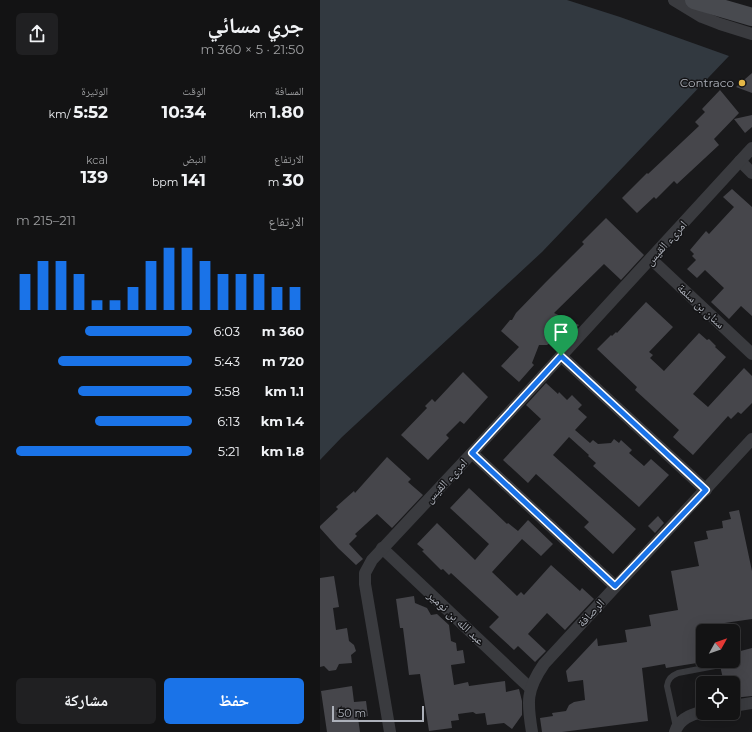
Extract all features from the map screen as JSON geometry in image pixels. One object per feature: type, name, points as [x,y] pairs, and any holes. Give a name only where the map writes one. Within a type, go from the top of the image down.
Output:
[{"type":"main road","points":[[694,0],[752,17]]},
{"type":"street","points":[[674,0],[702,17],[752,34]]},
{"type":"street","name":"امرىء القيس","points":[[390,732],[364,584],[365,572],[372,560],[752,148]]},
{"type":"street","points":[[740,161],[752,172]]},
{"type":"street","name":"سنان بن سلمة","points":[[651,259],[752,354]]},
{"type":"street","points":[[561,356],[706,490]]},
{"type":"street","name":"الرصافة","points":[[530,732],[530,688],[544,664],[752,440]]},
{"type":"street","points":[[472,453],[615,586]]},
{"type":"street","name":"عبد الله بن نومير","points":[[382,548],[530,688]]},
{"type":"street","points":[[740,705],[752,703]]},
{"type":"street","points":[[676,730],[684,718],[696,714]]},
{"type":"lane","points":[[676,730],[667,686],[668,680],[672,675],[678,673],[704,668]]},
{"type":"shaded area","points":[[320,0],[567,0],[620,17],[729,56],[542,252],[342,437],[320,460]]},
{"type":"building","name":"Contraco","points":[[752,73],[752,93],[736,87]]},
{"type":"building","points":[[720,90],[739,113],[714,139],[719,145],[677,184],[674,181],[656,199],[654,197],[637,213],[622,198],[699,126],[695,122],[705,112],[702,109]]},
{"type":"building","points":[[752,115],[752,127],[745,133],[734,119]]},
{"type":"building","points":[[732,189],[752,207],[752,316],[741,306],[729,319],[711,302],[724,288],[705,270],[697,278],[687,269],[696,260],[692,256],[694,254],[690,250],[706,231],[709,234],[734,207],[723,197]]},
{"type":"building","points":[[606,218],[644,255],[621,280],[604,264],[554,313],[579,325],[577,327],[558,324],[551,331],[550,343],[547,345],[539,345],[532,363],[534,365],[519,382],[501,366],[519,347],[501,331],[510,320],[512,320],[516,313],[584,244],[582,242]]},
{"type":"building","points":[[646,302],[673,327],[649,352],[653,355],[650,358],[664,371],[699,333],[707,340],[709,339],[726,357],[693,394],[708,407],[744,368],[752,376],[752,403],[741,414],[738,412],[731,419],[728,416],[693,455],[673,437],[679,430],[635,390],[637,387],[597,349],[611,335],[612,336],[616,332],[617,333]]},
{"type":"building","points":[[463,372],[488,397],[464,424],[460,421],[446,435],[449,438],[428,460],[401,435],[427,408],[425,406],[432,399],[435,402]]},
{"type":"building","points":[[546,383],[567,400],[572,395],[582,405],[578,409],[587,417],[575,430],[590,443],[593,440],[598,444],[611,443],[614,439],[619,443],[621,440],[632,450],[629,453],[644,466],[651,459],[669,475],[639,507],[593,466],[596,463],[569,437],[553,455],[636,529],[613,554],[584,527],[589,522],[536,474],[528,483],[503,460],[541,419],[526,405]]},
{"type":"building","points":[[387,457],[411,479],[408,482],[423,495],[392,528],[377,514],[355,534],[357,536],[349,544],[363,559],[356,565],[338,548],[320,528],[320,526],[338,509],[336,507],[354,491],[355,493]]},
{"type":"building","points":[[469,488],[507,524],[508,523],[518,531],[528,520],[553,544],[541,556],[522,539],[492,572],[517,596],[521,592],[524,595],[551,565],[580,591],[582,588],[594,599],[565,630],[547,613],[528,634],[546,651],[535,662],[518,646],[514,650],[489,627],[499,617],[451,573],[449,575],[443,569],[441,570],[417,544],[437,523],[475,560],[489,544],[450,508]]},
{"type":"building","points":[[739,510],[752,571],[752,619],[718,624],[696,624],[696,663],[666,668],[665,664],[642,668],[648,721],[562,732],[542,732],[540,718],[553,716],[552,713],[566,711],[569,705],[574,702],[585,700],[583,680],[568,682],[566,671],[597,638],[598,646],[627,642],[625,630],[651,626],[649,615],[678,610],[671,571],[699,566],[694,542],[708,539],[706,531],[723,528],[722,521],[731,519],[729,512]]},
{"type":"building","points":[[658,516],[664,523],[655,533],[648,526]]},
{"type":"building","points":[[334,576],[339,607],[333,608],[336,630],[347,628],[349,641],[354,645],[356,651],[351,655],[352,663],[339,664],[336,670],[329,671],[324,666],[320,667],[320,578]]},
{"type":"building","points":[[414,596],[415,603],[427,608],[431,615],[437,614],[449,625],[451,641],[456,643],[457,651],[463,650],[465,663],[451,665],[454,685],[468,682],[469,686],[505,681],[506,692],[519,689],[522,701],[522,715],[512,729],[504,723],[487,725],[485,713],[476,714],[473,712],[458,714],[459,720],[451,721],[452,728],[429,731],[420,674],[409,675],[403,628],[400,628],[396,599]]},
{"type":"building","points":[[752,648],[752,696],[740,697],[740,676],[722,676],[721,668],[740,668],[740,651]]},
{"type":"building","points":[[352,686],[354,702],[366,701],[368,716],[358,718],[360,732],[327,732],[321,691]]},
{"type":"place","name":"Contraco","points":[[742,83]]},
{"type":"route","points":[[561,356],[706,490],[615,586],[472,453],[561,356]]}]
